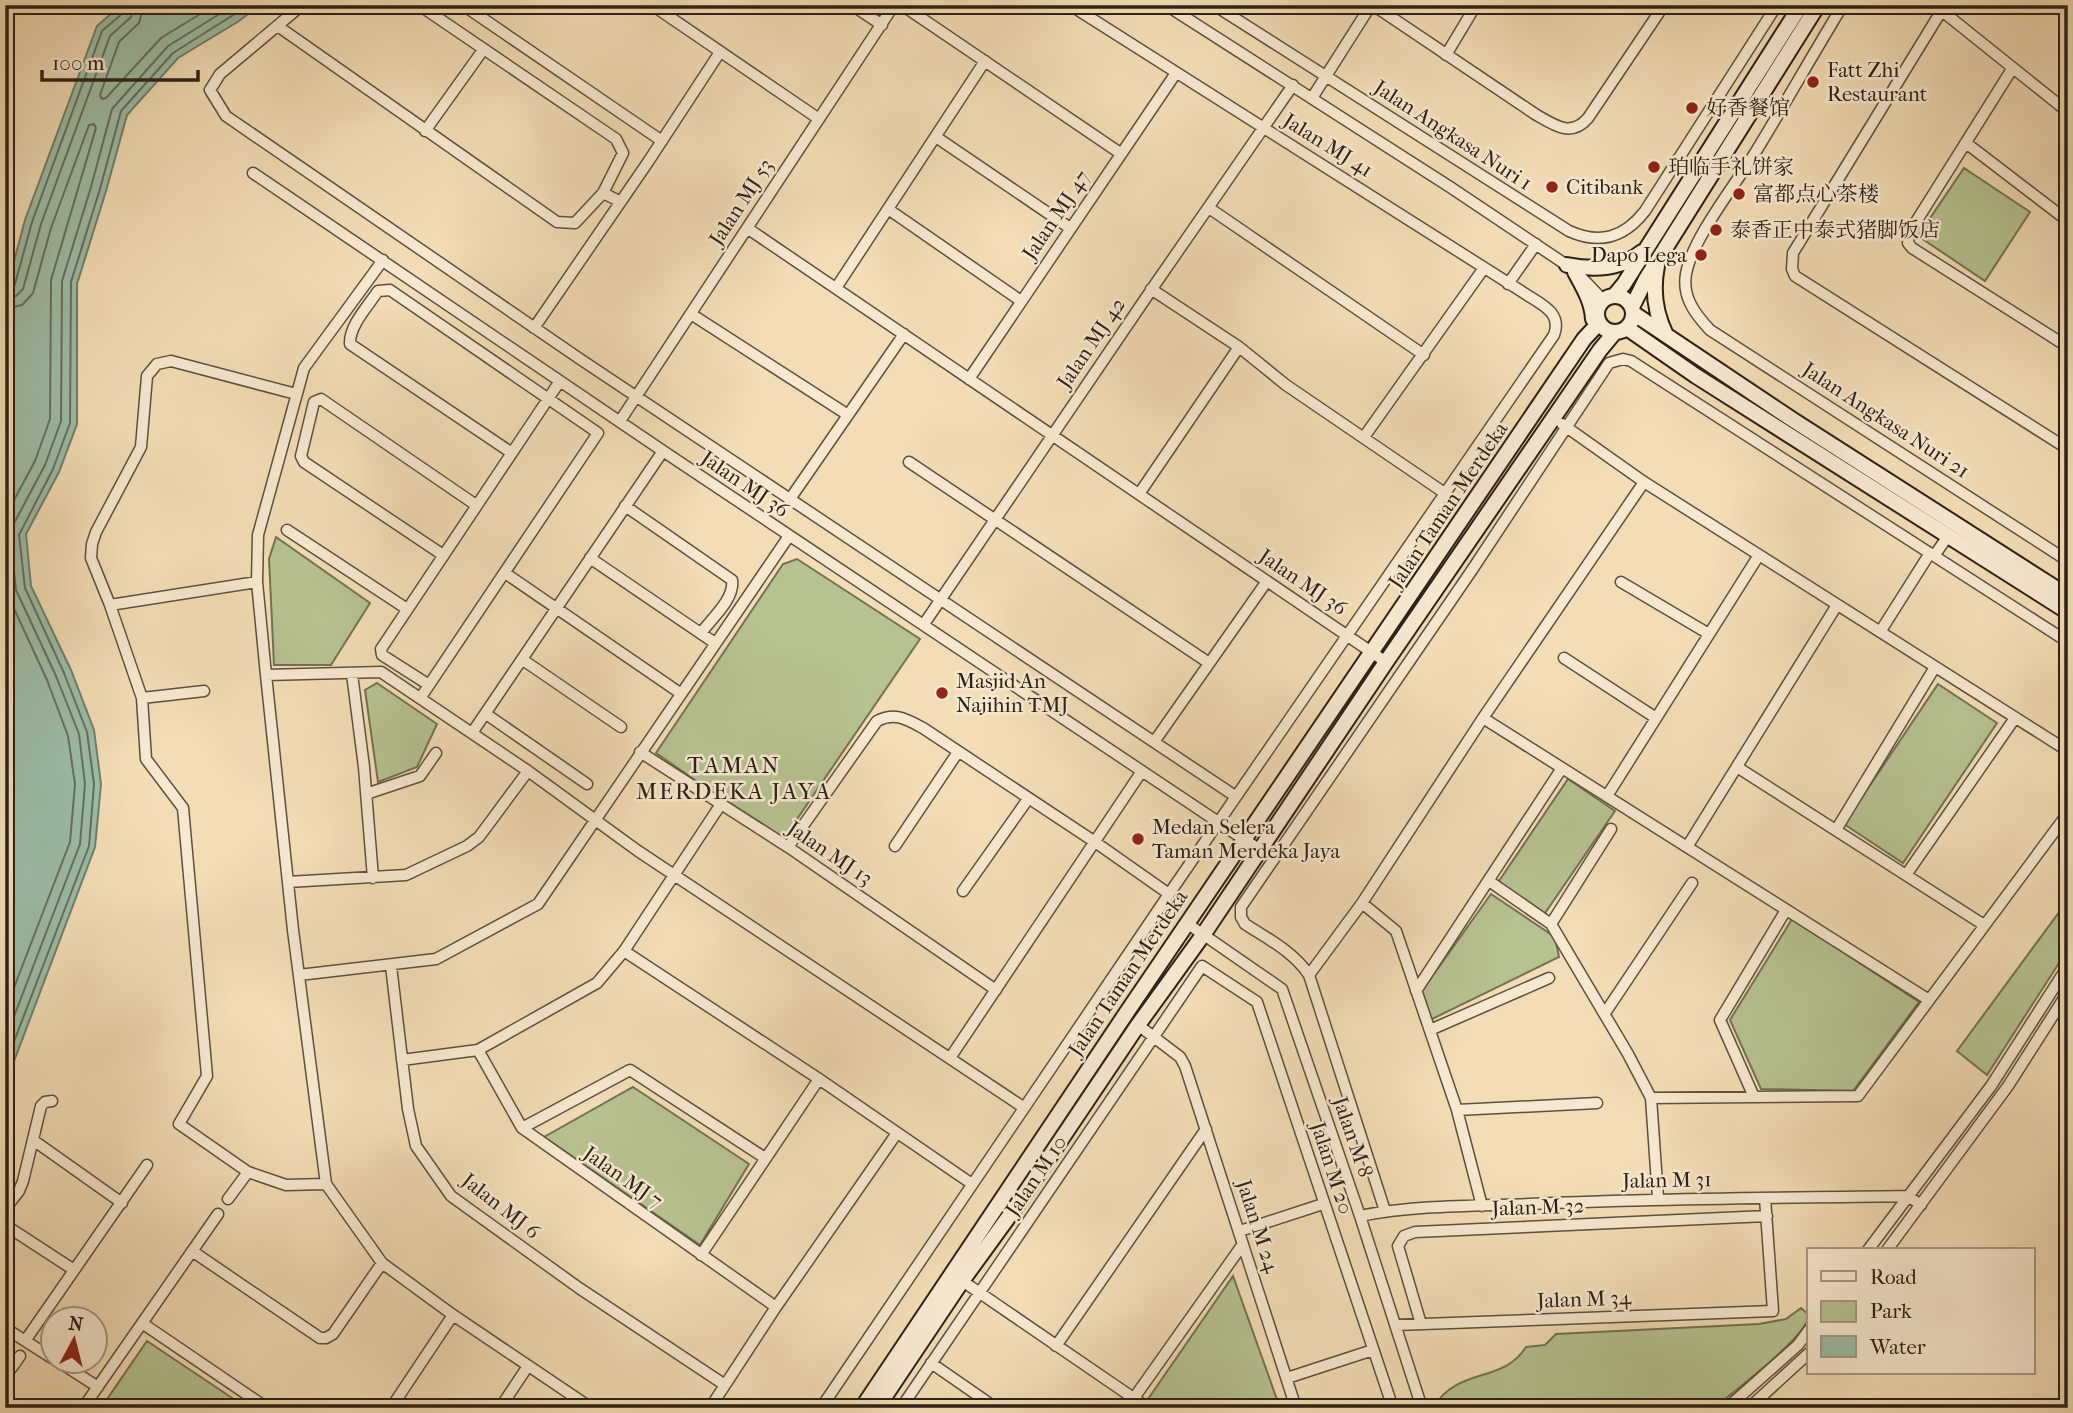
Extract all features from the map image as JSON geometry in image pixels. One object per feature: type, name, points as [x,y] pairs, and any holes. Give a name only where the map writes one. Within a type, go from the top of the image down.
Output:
[{"type":"main road","points":[[1801,5],[1646,249],[1597,311],[1600,323],[1609,331],[1621,330],[1660,351],[2068,612]]},
{"type":"main road","points":[[1621,330],[1633,318],[1637,295],[1659,258],[1818,5]]},
{"type":"main road","points":[[1584,339],[1593,321],[1592,308],[1571,268],[1608,268],[1632,260],[1646,249]]},
{"type":"main road","points":[[1659,258],[1655,277],[1657,315],[1667,337]]},
{"type":"main road","points":[[1609,298],[1627,300],[1633,310],[1667,337],[2068,596]]},
{"type":"main road","name":"Jalan Taman Merdeka","points":[[877,1408],[957,1278],[1244,839],[1584,339],[1600,323]]},
{"type":"main road","name":"Jalan Taman Merdeka","points":[[862,1408],[957,1278],[1015,1208],[1386,662],[1559,422],[1600,349],[1621,330]]},
{"type":"main road","points":[[1600,349],[1614,341],[1633,338],[1660,351]]},
{"type":"street","points":[[302,5],[279,27],[219,74],[210,90],[226,116],[534,328],[1235,796]]},
{"type":"street","points":[[279,27],[557,222],[575,223],[604,192],[623,153],[621,145],[419,5]]},
{"type":"street","points":[[463,5],[662,141]]},
{"type":"street","points":[[652,5],[819,119]]},
{"type":"street","points":[[852,5],[882,25]]},
{"type":"street","name":"Jalan MJ 53","points":[[620,421],[894,5]]},
{"type":"street","points":[[902,5],[1120,153]]},
{"type":"street","name":"Jalan MJ 41","points":[[1070,5],[1553,313],[1557,326],[1554,335],[1446,494]]},
{"type":"street","points":[[1166,5],[1536,244],[1609,298]]},
{"type":"street","name":"Jalan Angkasa Nuri 1","points":[[1214,5],[1582,237],[1612,236],[1626,231],[1645,211],[1777,5]]},
{"type":"street","points":[[1312,98],[1372,5],[1557,127],[1575,129],[1588,118],[1664,5]]},
{"type":"street","points":[[1446,55],[1476,5]]},
{"type":"street","name":"Jalan Angkasa Nuri 21","points":[[1843,5],[1756,151],[1695,246],[1686,275],[1690,304],[1710,330],[2068,561]]},
{"type":"street","points":[[2068,111],[2012,69],[1944,8],[1793,253],[1792,269],[1795,276],[2068,449]]},
{"type":"street","points":[[425,131],[483,50]]},
{"type":"street","points":[[534,328],[720,52]]},
{"type":"street","points":[[836,288],[985,61]]},
{"type":"street","points":[[2012,69],[1909,233],[1908,243],[2068,347]]},
{"type":"street","name":"Jalan MJ 47","points":[[969,379],[1176,73]]},
{"type":"street","name":"Jalan MJ 42","points":[[924,624],[1293,86]]},
{"type":"street","points":[[936,137],[1070,228]]},
{"type":"street","points":[[1966,143],[2068,220]]},
{"type":"street","name":"Jalan MJ 36","points":[[253,173],[789,536],[1260,850]]},
{"type":"street","points":[[604,192],[619,201]]},
{"type":"street","points":[[1209,208],[1424,355]]},
{"type":"street","points":[[888,209],[1021,302]]},
{"type":"street","name":"Jalan MJ 36","points":[[747,228],[1386,662]]},
{"type":"street","points":[[1508,284],[1536,244]]},
{"type":"street","points":[[383,260],[304,368],[258,535],[257,582],[288,882],[326,1184],[382,1263],[453,1315],[591,1408]]},
{"type":"street","points":[[1364,437],[1484,268]]},
{"type":"street","points":[[821,1408],[1235,796],[1446,494],[1286,385],[1240,347],[1152,289]]},
{"type":"street","points":[[421,697],[598,433],[390,290],[378,291],[353,329],[349,337],[350,344],[512,453]]},
{"type":"street","points":[[691,314],[848,415]]},
{"type":"street","points":[[790,499],[904,334]]},
{"type":"street","points":[[1139,494],[1240,347]]},
{"type":"street","points":[[1385,1211],[1309,975],[1291,955],[1245,924],[1241,907],[1472,570],[1559,422],[1609,363],[1623,359],[1631,361],[2068,642]]},
{"type":"street","points":[[296,394],[172,361],[157,364],[147,376],[141,447],[92,544],[90,558],[110,605],[142,698],[146,759],[183,808],[207,1076],[179,1124],[248,1172],[286,1185],[326,1184]]},
{"type":"street","points":[[429,685],[382,655],[381,649],[560,381]]},
{"type":"street","points":[[443,555],[304,462],[301,456],[314,402],[321,399],[476,505]]},
{"type":"street","points":[[1559,422],[1644,482],[2068,751]]},
{"type":"street","points":[[471,733],[663,451]]},
{"type":"street","points":[[909,462],[1209,663]]},
{"type":"street","points":[[1309,975],[1362,903],[1483,718],[1644,482]]},
{"type":"street","points":[[625,506],[732,580],[730,595],[701,633]]},
{"type":"street","points":[[287,530],[407,609]]},
{"type":"street","points":[[299,975],[436,959],[538,904],[789,536]]},
{"type":"street","points":[[1880,632],[1932,554],[1948,536]]},
{"type":"street","points":[[1607,796],[1759,555]]},
{"type":"street","points":[[590,558],[715,643]]},
{"type":"street","points":[[505,573],[680,693]]},
{"type":"street","points":[[1154,742],[1267,581]]},
{"type":"street","points":[[110,605],[257,582]]},
{"type":"street","points":[[1621,582],[1709,634]]},
{"type":"street","points":[[1687,847],[1837,605]]},
{"type":"street","points":[[1564,657],[1656,718]]},
{"type":"street","points":[[523,660],[621,727]]},
{"type":"street","points":[[1836,830],[1934,667]]},
{"type":"street","points":[[267,675],[381,673],[421,697],[528,771],[593,821],[1023,1108]]},
{"type":"street","points":[[352,674],[373,878]]},
{"type":"street","points":[[142,698],[204,691]]},
{"type":"street","points":[[486,714],[587,784]]},
{"type":"street","points":[[788,847],[877,721],[894,716],[905,718],[958,752],[1169,894]]},
{"type":"street","points":[[1483,718],[1929,1000]]},
{"type":"street","points":[[1906,875],[2015,718]]},
{"type":"street","name":"Jalan MJ 13","points":[[640,752],[788,847],[996,990]]},
{"type":"street","points":[[895,846],[958,752]]},
{"type":"street","points":[[366,794],[420,776],[436,753]]},
{"type":"street","points":[[1737,766],[1984,926]]},
{"type":"street","points":[[1416,991],[1562,768]]},
{"type":"street","points":[[288,882],[406,875],[467,846],[479,837],[528,771]]},
{"type":"street","points":[[950,1058],[1142,771]]},
{"type":"street","points":[[963,891],[1028,799]]},
{"type":"street","points":[[402,1060],[478,1050],[597,983],[624,951],[721,804]]},
{"type":"street","points":[[1651,1098],[1858,1096],[2068,813]]},
{"type":"street","points":[[1551,924],[1611,829]]},
{"type":"street","points":[[1489,881],[1551,924],[1605,1013],[1651,1098],[1658,1198]]},
{"type":"street","points":[[1605,1013],[1692,883]]},
{"type":"street","points":[[1362,903],[1396,931],[1457,1110],[1482,1206]]},
{"type":"street","points":[[1754,1097],[1720,1020],[1786,910]]},
{"type":"street","name":"Jalan M 8","points":[[1188,924],[1282,989],[1422,1408]]},
{"type":"street","points":[[624,951],[819,1079],[972,1184]]},
{"type":"street","name":"Jalan MJ 6","points":[[391,966],[416,1146],[451,1196],[579,1288],[725,1385]]},
{"type":"street","points":[[1869,1248],[1991,1086],[2068,966]]},
{"type":"street","name":"Jalan M 10","points":[[901,1408],[1202,967]]},
{"type":"street","name":"Jalan M 20","points":[[1202,967],[1257,1002],[1393,1408]]},
{"type":"street","points":[[1430,1030],[1549,978]]},
{"type":"street","points":[[1889,1248],[2008,1086],[2068,992]]},
{"type":"street","points":[[1138,1025],[1153,1036]]},
{"type":"street","name":"Jalan M 24","points":[[1153,1036],[1180,1057],[1185,1066],[1296,1408]]},
{"type":"street","name":"Jalan MJ 7","points":[[478,1050],[522,1128],[776,1307]]},
{"type":"street","points":[[522,1128],[630,1070],[765,1158]]},
{"type":"street","points":[[701,1255],[819,1079]]},
{"type":"street","points":[[5,1209],[19,1191],[41,1106],[45,1101],[52,1101]]},
{"type":"street","points":[[1457,1110],[1597,1103]]},
{"type":"street","points":[[1056,1346],[1206,1129]]},
{"type":"street","points":[[710,1408],[776,1307],[897,1133]]},
{"type":"street","points":[[33,1140],[122,1203]]},
{"type":"street","points":[[24,1340],[147,1166]]},
{"type":"street","points":[[228,1199],[248,1172]]},
{"type":"street","points":[[1908,1196],[1921,1205]]},
{"type":"street","name":"Jalan M 31","points":[[1360,1216],[1385,1211],[1658,1198],[1908,1196]]},
{"type":"street","points":[[1766,1198],[1768,1216]]},
{"type":"street","points":[[1240,1231],[1323,1204]]},
{"type":"street","points":[[83,1408],[218,1214]]},
{"type":"street","name":"Jalan M 34","points":[[1396,1325],[1773,1311],[1768,1216]]},
{"type":"street","name":"Jalan M 32","points":[[1421,1324],[1398,1245],[1404,1236],[1415,1231],[1768,1216]]},
{"type":"street","points":[[5,1225],[74,1270]]},
{"type":"street","points":[[1134,1398],[1244,1244]]},
{"type":"street","points":[[192,1251],[320,1338],[332,1334],[382,1263]]},
{"type":"street","points":[[957,1278],[1148,1408]]},
{"type":"street","points":[[391,1408],[453,1315]]},
{"type":"street","points":[[142,1323],[267,1408]]},
{"type":"street","points":[[5,1328],[38,1349]]},
{"type":"street","points":[[1727,1408],[1798,1345],[1807,1333]]},
{"type":"street","points":[[1287,1378],[1373,1350]]},
{"type":"street","points":[[1749,1408],[1807,1355]]},
{"type":"street","points":[[5,1377],[20,1356]]},
{"type":"street","points":[[931,1363],[996,1408]]},
{"type":"street","points":[[500,1408],[528,1366]]},
{"type":"street","points":[[78,1374],[98,1387]]},
{"type":"green space","points":[[1964,168],[2030,212],[1985,281],[1918,236]]},
{"type":"green space","points":[[276,537],[370,603],[331,665],[274,665],[269,559]]},
{"type":"green space","points":[[797,559],[920,639],[782,841],[656,753],[783,564]]},
{"type":"green space","points":[[377,683],[437,724],[417,767],[378,782],[365,690]]},
{"type":"green space","points":[[1938,684],[1997,723],[1903,863],[1844,824]]},
{"type":"green space","points":[[1568,779],[1615,811],[1543,916],[1497,884]]},
{"type":"green space","points":[[1491,894],[1555,937],[1559,957],[1430,1020],[1421,992]]},
{"type":"green space","points":[[2068,900],[2068,949],[1987,1075],[1957,1051]]},
{"type":"green space","points":[[1792,919],[1919,1002],[1853,1091],[1761,1089],[1730,1020]]},
{"type":"green space","points":[[633,1087],[749,1164],[700,1245],[544,1137]]},
{"type":"green space","points":[[1233,1276],[1280,1408],[1154,1408],[1146,1402]]},
{"type":"green space","points":[[1801,1308],[1807,1313],[1807,1320],[1797,1336],[1714,1408],[1433,1408],[1443,1395],[1455,1386],[1505,1366],[1516,1359],[1526,1347],[1545,1345],[1556,1334],[1759,1324],[1786,1319]]},
{"type":"green space","points":[[147,1341],[247,1408],[101,1408]]},
{"type":"water","points":[[121,5],[260,5],[178,58],[127,115],[77,284],[77,424],[59,472],[26,534],[31,586],[71,670],[94,730],[101,784],[95,847],[5,1085],[5,786],[8,757],[5,749],[5,295],[25,220],[97,26]]},
{"type":"place","name":"Fatt Zhi Restaurant","points":[[1813,82]]},
{"type":"place","name":"好香餐馆","points":[[1692,108]]},
{"type":"place","name":"珀临手礼饼家","points":[[1654,167]]},
{"type":"place","name":"Citibank","points":[[1552,187]]},
{"type":"place","name":"富都点心茶楼","points":[[1739,194]]},
{"type":"place","name":"泰香正中泰式猪脚饭店","points":[[1716,230]]},
{"type":"place","name":"Dapo Lega","points":[[1701,255]]},
{"type":"place","name":"Masjid An Najihin TMJ","points":[[942,693]]},
{"type":"place","name":"Medan Selera Taman Merdeka Jaya","points":[[1138,839]]},
{"type":"district","name":"TAMAN MERDEKA JAYA","points":[[734,778]]}]
